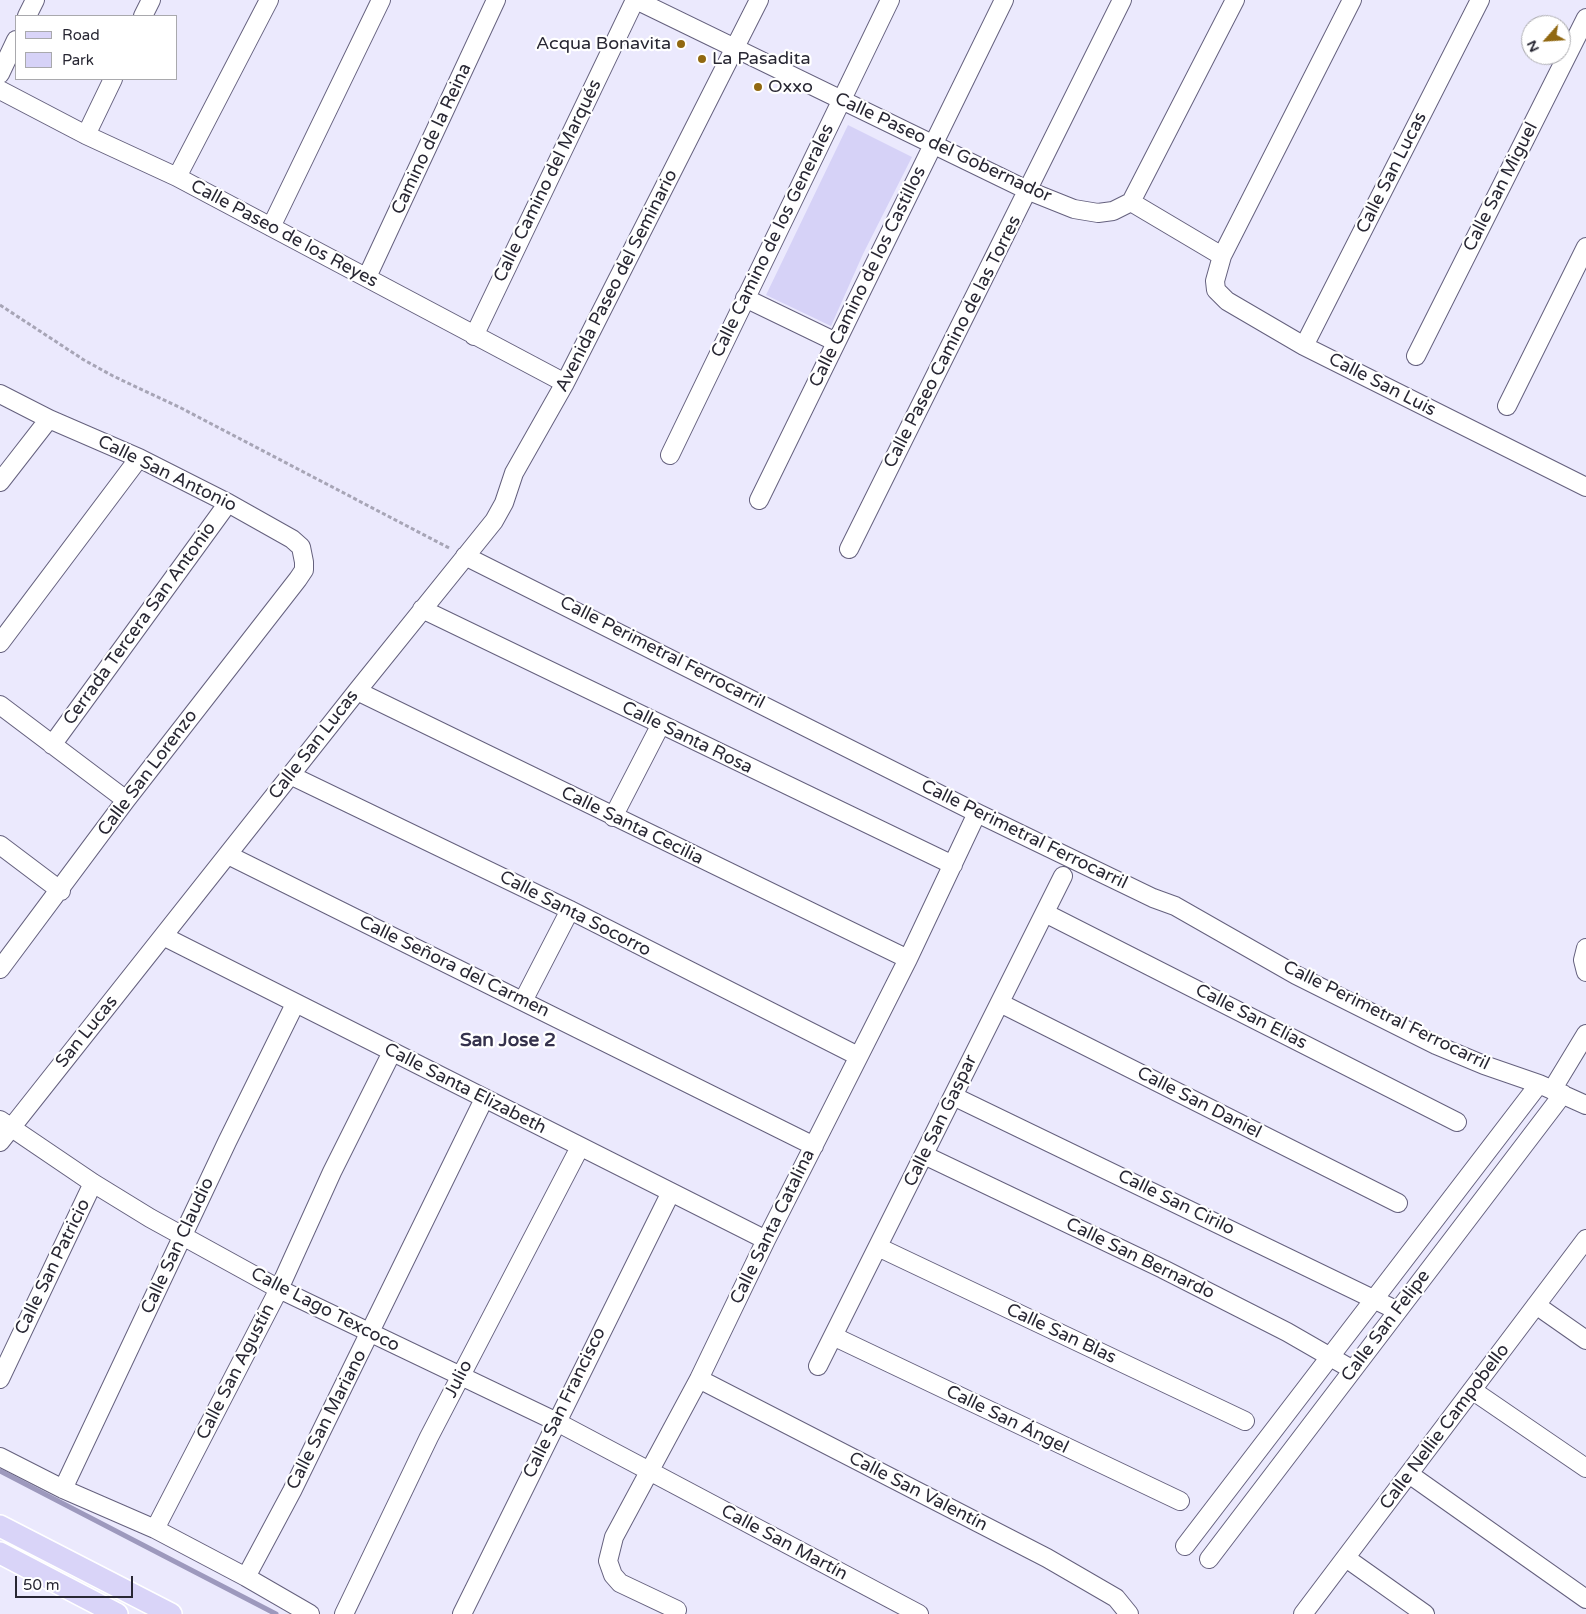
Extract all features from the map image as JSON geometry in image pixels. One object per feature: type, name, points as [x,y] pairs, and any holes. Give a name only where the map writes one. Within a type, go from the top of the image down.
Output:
[{"type":"main road","points":[[0,1526],[164,1612]]},
{"type":"main road","points":[[0,1553],[117,1614]]},
{"type":"street","points":[[28,15],[35,0]]},
{"type":"street","points":[[144,15],[151,0]]},
{"type":"street","points":[[177,177],[269,0]]},
{"type":"street","points":[[271,227],[381,0]]},
{"type":"street","name":"Camino de la Reina","points":[[367,277],[496,0]]},
{"type":"street","name":"Calle Paseo del Gobernador","points":[[636,0],[1029,191],[1086,213],[1113,211],[1130,202]]},
{"type":"street","name":"Calle Camino del Marqués","points":[[474,336],[636,0]]},
{"type":"street","name":"Avenida Paseo del Seminario","points":[[465,556],[494,521],[504,504],[514,472],[565,383],[759,0]]},
{"type":"street","name":"Calle Camino de los Generales","points":[[670,455],[890,0]]},
{"type":"street","name":"Calle Camino de los Castillos","points":[[759,500],[1004,0]]},
{"type":"street","name":"Calle Paseo Camino de las Torres","points":[[849,549],[1029,191],[1122,0]]},
{"type":"street","points":[[1222,256],[1130,202],[1235,0]]},
{"type":"street","name":"Calle San Luis","points":[[1352,0],[1222,256],[1215,281],[1220,296],[1304,346],[1586,487]]},
{"type":"street","name":"Calle San Lucas","points":[[1304,346],[1480,0]]},
{"type":"street","name":"Calle San Miguel","points":[[1416,356],[1586,18]]},
{"type":"street","points":[[0,74],[15,42]]},
{"type":"street","points":[[86,135],[113,80]]},
{"type":"street","name":"Calle Paseo de los Reyes","points":[[0,90],[86,135],[177,177],[565,383]]},
{"type":"street","points":[[1507,406],[1586,247]]},
{"type":"street","points":[[746,298],[836,342]]},
{"type":"street","name":"Calle San Antonio","points":[[0,394],[49,419],[139,458],[228,503],[292,539],[300,547],[304,570],[298,579]]},
{"type":"street","points":[[0,482],[49,419]]},
{"type":"street","points":[[0,643],[139,458]]},
{"type":"street","name":"Cerrada Tercera San Antonio","points":[[52,744],[228,503]]},
{"type":"street","name":"Calle San Lucas","points":[[164,936],[465,556]]},
{"type":"street","name":"Calle Perimetral Ferrocarril","points":[[465,556],[666,655],[978,813],[1153,898],[1175,906],[1296,975],[1436,1045],[1484,1065],[1552,1089],[1586,1105]]},
{"type":"street","name":"Calle San Lorenzo","points":[[0,970],[61,891],[126,800],[298,579]]},
{"type":"street","name":"Calle Santa Rosa","points":[[422,609],[660,726],[953,865]]},
{"type":"street","name":"Calle Santa Cecilia","points":[[357,690],[613,817],[908,959]]},
{"type":"street","points":[[0,705],[126,800]]},
{"type":"street","points":[[613,817],[660,726]]},
{"type":"street","name":"Calle Santa Socorro","points":[[290,775],[570,910],[858,1056]]},
{"type":"street","name":"Calle Santa Catalina","points":[[677,1610],[620,1583],[610,1568],[608,1561],[614,1537],[699,1380],[766,1240],[908,959],[978,813]]},
{"type":"street","points":[[0,845],[61,891]]},
{"type":"street","name":"Calle Señora del Carmen","points":[[228,855],[814,1146]]},
{"type":"street","name":"Calle San Gaspar","points":[[818,1366],[835,1337],[1063,876]]},
{"type":"street","points":[[524,1001],[570,910]]},
{"type":"street","name":"Calle San Elías","points":[[1045,913],[1457,1122]]},
{"type":"street","name":"Calle Santa Elizabeth","points":[[164,936],[295,1004],[766,1240]]},
{"type":"street","name":"San Lucas","points":[[3,1130],[164,936]]},
{"type":"street","points":[[1586,948],[1583,960],[1586,972]]},
{"type":"street","name":"Calle San Daniel","points":[[1000,1003],[1398,1203]]},
{"type":"street","name":"Calle San Claudio","points":[[63,1489],[227,1142],[295,1004]]},
{"type":"street","points":[[1552,1089],[1586,1034]]},
{"type":"street","name":"Calle San Agustín","points":[[155,1529],[278,1289],[332,1172],[392,1052]]},
{"type":"street","name":"Calle San Felipe","points":[[1186,1546],[1374,1299],[1552,1089]]},
{"type":"street","name":"Calle San Felipe","points":[[1209,1558],[1398,1311],[1552,1089]]},
{"type":"street","name":"Calle San Cirilo","points":[[953,1096],[1398,1311]]},
{"type":"street","name":"Calle San Mariano","points":[[246,1577],[292,1491],[484,1099]]},
{"type":"street","name":"Calle Lago Texcoco","points":[[3,1130],[278,1289],[555,1421],[650,1472]]},
{"type":"street","name":"Julio","points":[[344,1614],[460,1376],[580,1147]]},
{"type":"street","name":"Calle San Bernardo","points":[[924,1155],[1163,1269],[1331,1356],[1353,1370]]},
{"type":"street","name":"Calle San Patricio","points":[[0,1379],[94,1183]]},
{"type":"street","name":"Calle San Francisco","points":[[462,1614],[555,1421],[671,1192]]},
{"type":"street","name":"Calle Nellie Campobello","points":[[1302,1614],[1586,1238]]},
{"type":"street","name":"Calle San Blas","points":[[878,1247],[1245,1421]]},
{"type":"street","points":[[1536,1305],[1586,1340]]},
{"type":"street","name":"Calle San Ángel","points":[[835,1337],[1180,1501]]},
{"type":"street","name":"Calle San Valentín","points":[[699,1380],[1047,1558],[1116,1598],[1129,1614]]},
{"type":"street","points":[[1472,1390],[1586,1468]]},
{"type":"street","points":[[0,1457],[63,1489],[155,1529],[246,1577],[310,1614]]},
{"type":"street","name":"Calle San Martín","points":[[650,1472],[919,1614]]},
{"type":"street","points":[[1409,1474],[1586,1599]]},
{"type":"street","points":[[1346,1558],[1425,1614]]},
{"type":"path","points":[[0,305],[84,360],[181,408],[465,556]]},
{"type":"green space","points":[[848,125],[912,157],[863,254],[831,326],[766,295]]},
{"type":"waterway","points":[[0,1471],[276,1614]]},
{"type":"place","name":"Acqua Bonavita","points":[[681,44]]},
{"type":"place","name":"La Pasadita","points":[[702,59]]},
{"type":"place","name":"Oxxo","points":[[758,87]]},
{"type":"district","name":"San Jose 2","points":[[508,1041]]}]
